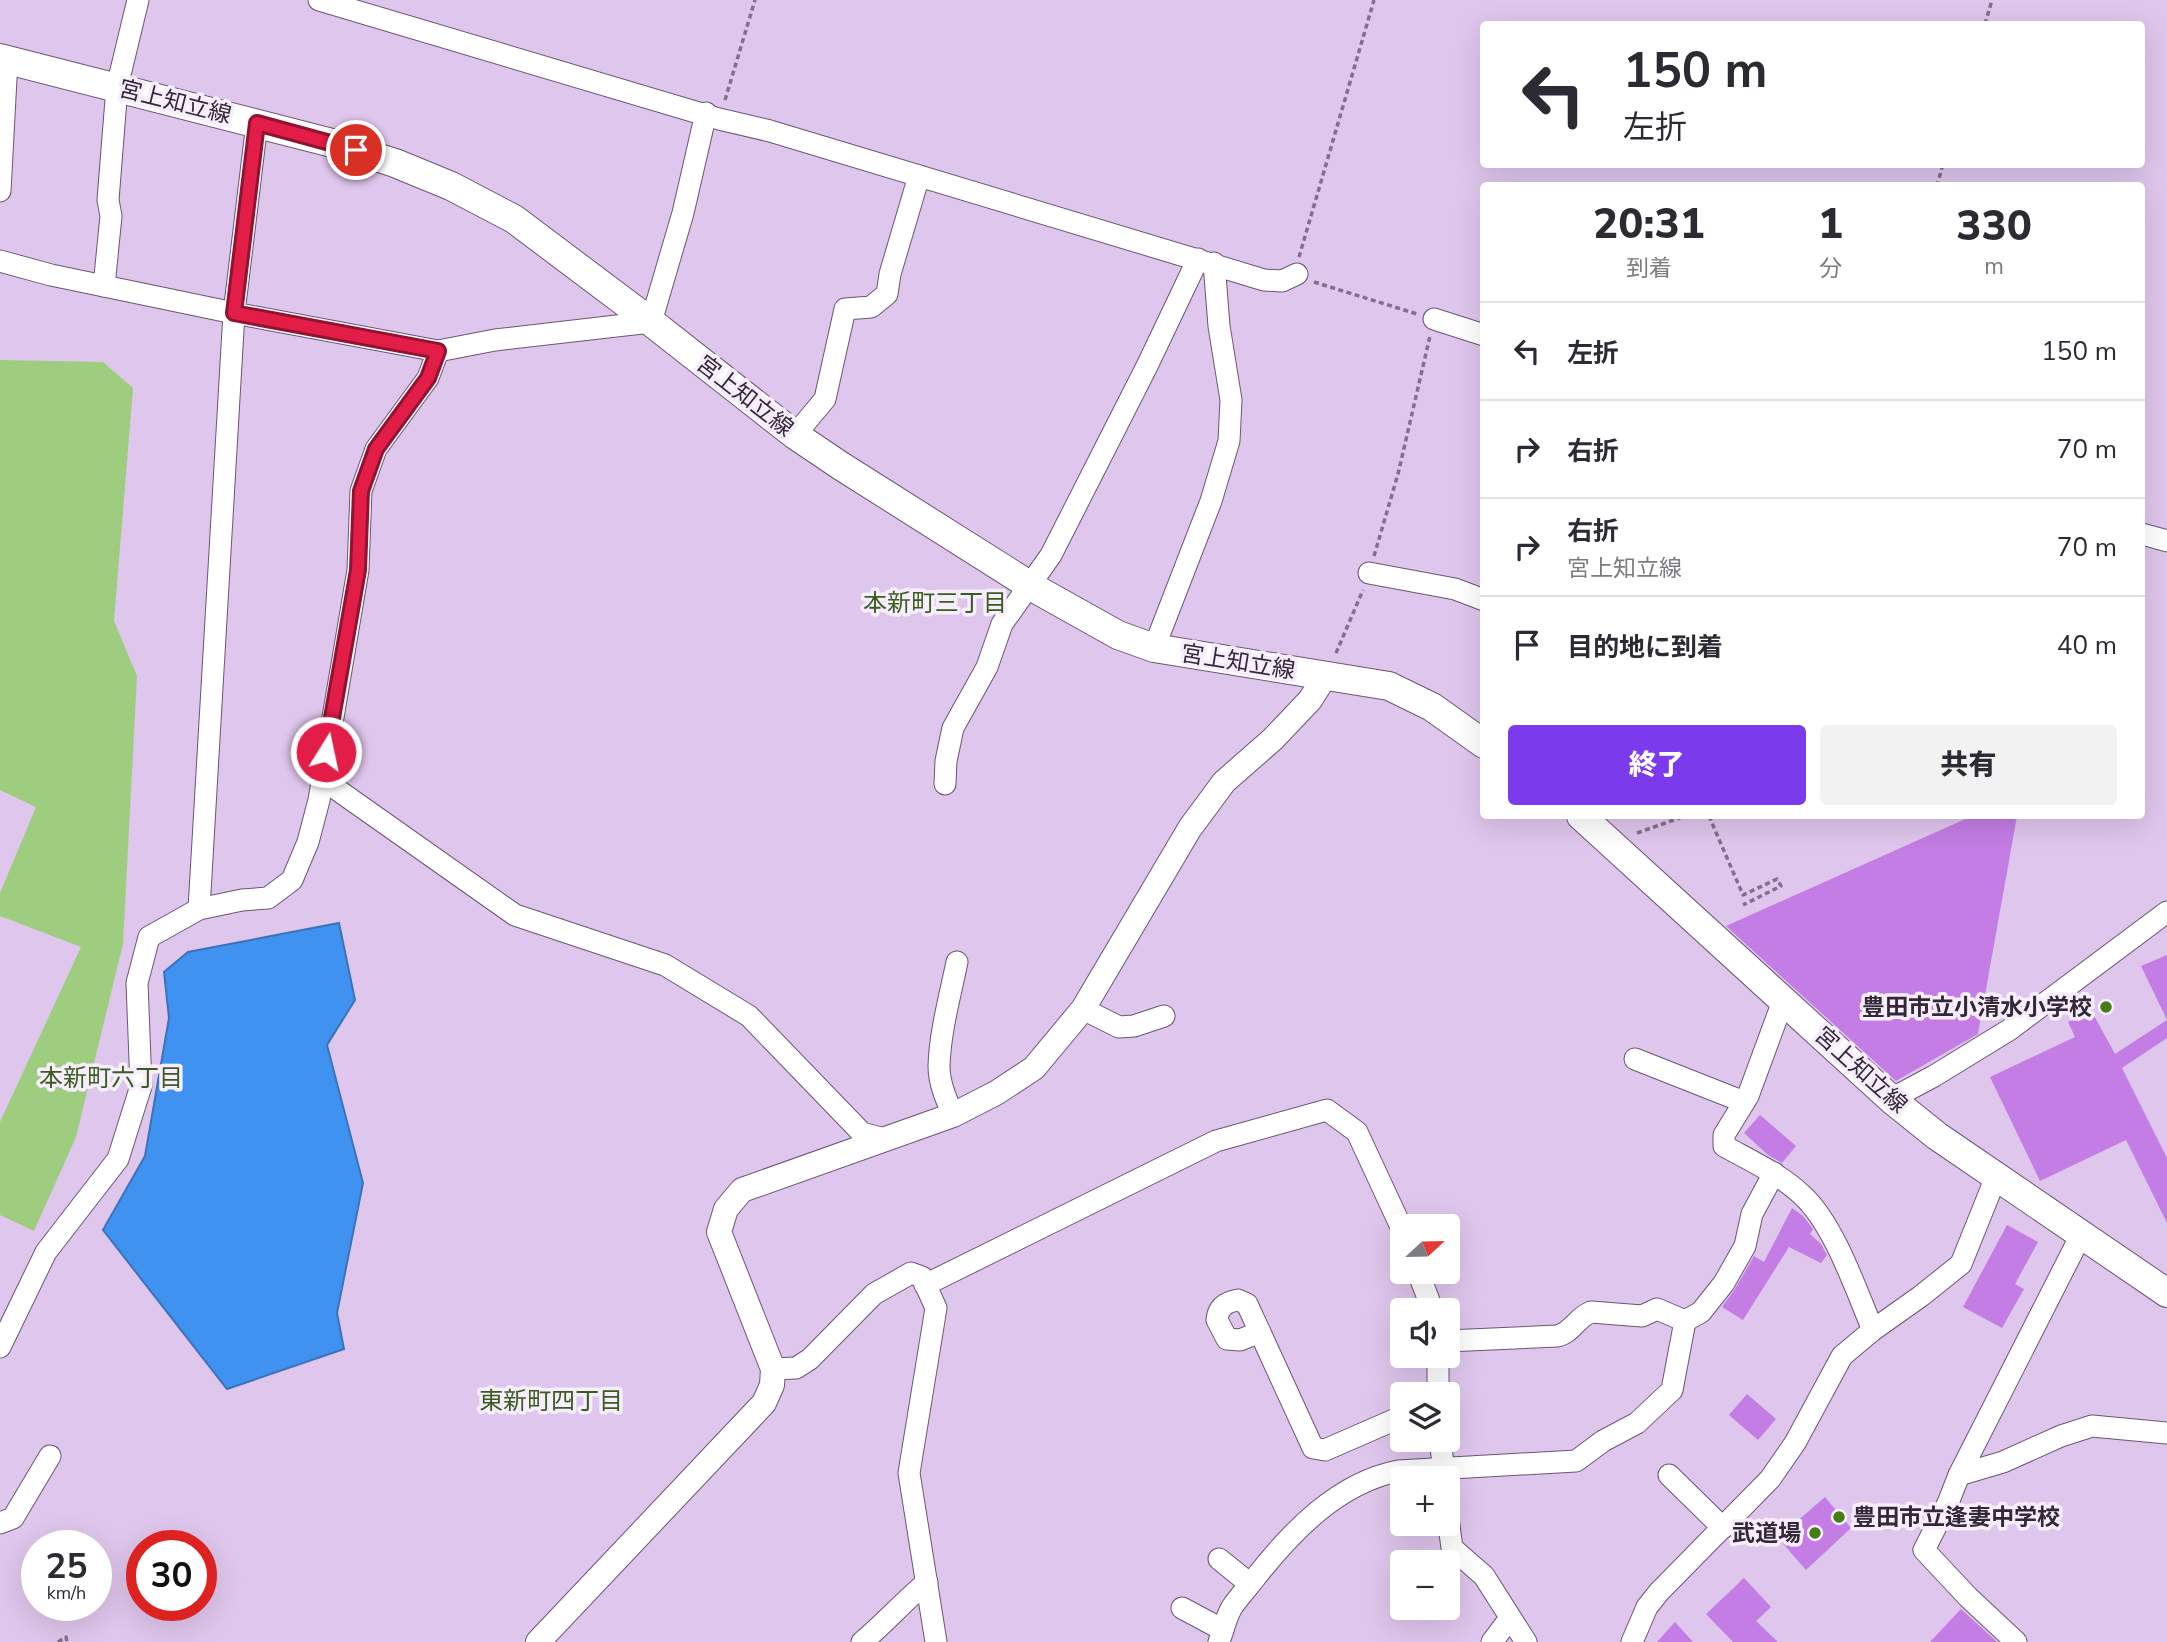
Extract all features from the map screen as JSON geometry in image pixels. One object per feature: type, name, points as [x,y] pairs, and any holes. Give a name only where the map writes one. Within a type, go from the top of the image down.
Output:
[{"type":"main road","name":"宮上知立線","points":[[4,59],[336,144],[395,163],[451,186],[514,219],[795,435],[1031,585],[1118,635],[1154,648],[1389,686],[1432,707],[1480,736]]},
{"type":"main road","name":"宮上知立線","points":[[1584,819],[1891,1099],[1937,1136],[2167,1293]]},
{"type":"street","points":[[104,286],[111,216],[108,200],[117,87],[138,0]]},
{"type":"street","points":[[319,0],[1264,280],[1282,281],[1297,274]]},
{"type":"street","points":[[0,191],[4,59]]},
{"type":"street","points":[[0,261],[234,313],[438,351],[495,340],[651,322],[713,116]]},
{"type":"street","points":[[199,909],[234,313],[257,123]]},
{"type":"street","points":[[795,435],[825,399],[845,309],[871,307],[887,294],[890,274],[919,176]]},
{"type":"street","points":[[945,784],[946,761],[953,728],[987,667],[1002,624],[1051,555],[1206,261]]},
{"type":"street","points":[[1154,648],[1211,501],[1229,441],[1231,400],[1206,261]]},
{"type":"street","points":[[1434,319],[1480,334]]},
{"type":"street","points":[[1,1345],[46,1252],[118,1159],[141,1086],[136,983],[149,937],[199,909],[242,900],[268,898],[292,880],[308,842],[322,779],[358,570],[361,491],[376,449],[428,378],[438,351]]},
{"type":"street","points":[[2145,535],[2167,541]]},
{"type":"street","points":[[1369,573],[1455,589],[1480,598]]},
{"type":"street","points":[[538,1642],[764,1403],[772,1385],[773,1369],[719,1232],[726,1209],[742,1190],[953,1115],[996,1093],[1034,1068],[1083,1009],[1190,828],[1224,782],[1273,739],[1310,700],[1326,675]]},
{"type":"street","points":[[322,779],[515,915],[665,965],[749,1016],[862,1133],[884,1139]]},
{"type":"street","points":[[1891,1099],[2009,1030],[2167,912]]},
{"type":"street","points":[[953,1115],[943,1091],[939,1068],[957,961]]},
{"type":"street","points":[[1783,1001],[1744,1102],[1724,1135],[1724,1146],[1773,1173],[1804,1196],[1822,1219],[1873,1330]]},
{"type":"street","points":[[1083,1009],[1119,1027],[1164,1016]]},
{"type":"street","points":[[1635,1059],[1744,1102]]},
{"type":"street","points":[[925,1285],[1216,1140],[1327,1110],[1357,1132],[1395,1214]]},
{"type":"street","points":[[1460,1472],[1576,1461],[1603,1441],[1637,1423],[1672,1390],[1685,1321],[1701,1312],[1724,1283],[1745,1245],[1752,1214],[1773,1173]]},
{"type":"street","points":[[1632,1642],[1640,1620],[1653,1600],[1770,1479],[1795,1443],[1842,1356],[1961,1264],[1996,1177]]},
{"type":"street","points":[[2016,1642],[1968,1597],[1924,1550],[1959,1475],[2081,1236]]},
{"type":"street","points":[[773,1369],[796,1367],[810,1359],[874,1294],[911,1273],[922,1278],[936,1308],[909,1473],[936,1642]]},
{"type":"street","points":[[1460,1340],[1558,1336],[1565,1334],[1584,1315],[1591,1312],[1642,1316],[1657,1310],[1685,1321]]},
{"type":"street","points":[[1260,1332],[1313,1448],[1325,1450],[1390,1422]]},
{"type":"street","points":[[1959,1475],[2003,1462],[2092,1426],[2167,1433]]},
{"type":"street","points":[[0,1523],[13,1518],[50,1456]]},
{"type":"street","points":[[1182,1608],[1221,1636],[1231,1609],[1297,1530],[1332,1500],[1374,1476],[1390,1473]]},
{"type":"street","points":[[1669,1475],[1723,1528]]},
{"type":"street","points":[[1450,1536],[1452,1548],[1484,1576],[1526,1642]]},
{"type":"street","points":[[1219,1559],[1250,1584]]},
{"type":"street","points":[[862,1642],[883,1625],[902,1602],[927,1582]]},
{"type":"street","points":[[1492,1642],[1510,1618]]},
{"type":"path","points":[[713,116],[755,0]]},
{"type":"path","points":[[1326,675],[1352,619],[1369,573],[1398,474],[1434,319],[1305,279],[1297,274],[1297,262],[1374,0]]},
{"type":"path","points":[[1986,21],[1992,0]]},
{"type":"path","points":[[1637,833],[1677,819]]},
{"type":"path","points":[[1710,819],[1743,895],[1777,879],[1781,886],[1743,905]]},
{"type":"path","points":[[58,1642],[66,1637],[67,1642]]},
{"type":"green space","points":[[0,360],[103,362],[133,388],[114,621],[137,676],[123,944],[76,1137],[34,1231],[0,1215],[0,1122],[81,947],[0,916],[0,893],[36,807],[0,790]]},
{"type":"water","points":[[339,923],[355,1000],[327,1045],[363,1183],[337,1313],[344,1349],[227,1389],[103,1230],[145,1156],[169,1018],[164,972],[188,952]]},
{"type":"building","points":[[1965,819],[2016,819],[1978,1034],[1896,1081],[1726,926]]},
{"type":"building","points":[[2167,955],[2167,1020],[2141,966]]},
{"type":"building","points":[[2091,1010],[2115,1054],[2167,1020],[2167,1038],[2122,1068],[2167,1158],[2167,1223],[2126,1140],[2040,1181],[1990,1077],[2075,1037],[2068,1022]]},
{"type":"building","points":[[1760,1115],[1796,1146],[1782,1163],[1768,1155],[1744,1133]]},
{"type":"building","points":[[1792,1208],[1803,1216],[1813,1229],[1810,1234],[1821,1244],[1827,1255],[1821,1263],[1789,1247],[1743,1320],[1722,1307],[1754,1256],[1764,1262]]},
{"type":"building","points":[[2007,1225],[2038,1242],[2015,1284],[2024,1289],[2002,1328],[1963,1307]]},
{"type":"building","points":[[1747,1394],[1776,1419],[1758,1440],[1729,1415]]},
{"type":"building","name":"武道場","points":[[1825,1497],[1851,1528],[1806,1570],[1778,1538]]},
{"type":"building","points":[[1744,1578],[1771,1607],[1756,1621],[1778,1642],[1733,1642],[1706,1614]]},
{"type":"building","points":[[1961,1609],[1997,1642],[1930,1642]]},
{"type":"building","points":[[1675,1622],[1693,1642],[1657,1642]]},
{"type":"place","name":"豊田市立小清水小学校","points":[[2106,1007]]},
{"type":"place","name":"豊田市立逢妻中学校","points":[[1839,1517]]},
{"type":"place","name":"武道場","points":[[1815,1533]]},
{"type":"district","name":"本新町三丁目","points":[[935,603]]},
{"type":"district","name":"本新町六丁目","points":[[111,1078]]},
{"type":"district","name":"東新町四丁目","points":[[551,1401]]},
{"type":"route","points":[[326,752],[358,570],[361,491],[376,449],[428,378],[438,351],[234,313],[257,123],[356,150]]}]
